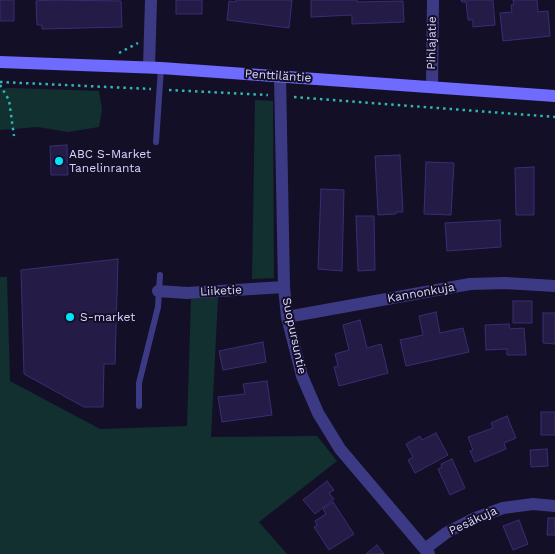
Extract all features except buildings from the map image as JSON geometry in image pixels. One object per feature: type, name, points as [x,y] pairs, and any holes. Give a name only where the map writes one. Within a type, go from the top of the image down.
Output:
[{"type":"street","points":[[151,0],[155,67]]},
{"type":"street","name":"Pihlajatie","points":[[432,86],[433,0]]},
{"type":"street","name":"Penttiläntie","points":[[0,62],[155,67],[555,96]]},
{"type":"street","name":"Suopursuntie","points":[[280,76],[284,288],[287,317],[302,376],[318,413],[340,449],[427,552]]},
{"type":"street","name":"Kannonkuja","points":[[287,317],[470,284],[555,286]]},
{"type":"street","name":"Liiketie","points":[[158,291],[187,293],[284,288]]},
{"type":"street","name":"Pesäkuja","points":[[427,552],[453,529],[503,508],[533,504],[555,506]]},
{"type":"lane","points":[[155,67],[156,142]]},
{"type":"lane","points":[[140,406],[139,383],[158,307],[160,275]]},
{"type":"path","points":[[0,85],[9,100],[14,136]]},
{"type":"green space","points":[[0,89],[99,91],[102,109],[99,127],[68,132],[38,127],[0,130]]},
{"type":"green space","points":[[255,100],[273,101],[274,278],[252,279]]},
{"type":"green space","points":[[0,277],[7,277],[10,381],[100,429],[187,426],[191,299],[218,297],[211,437],[317,436],[337,461],[259,522],[287,554],[0,554]]},
{"type":"place","name":"ABC S-Market Tanelinranta","points":[[59,161]]},
{"type":"place","name":"S-market","points":[[70,317]]}]
